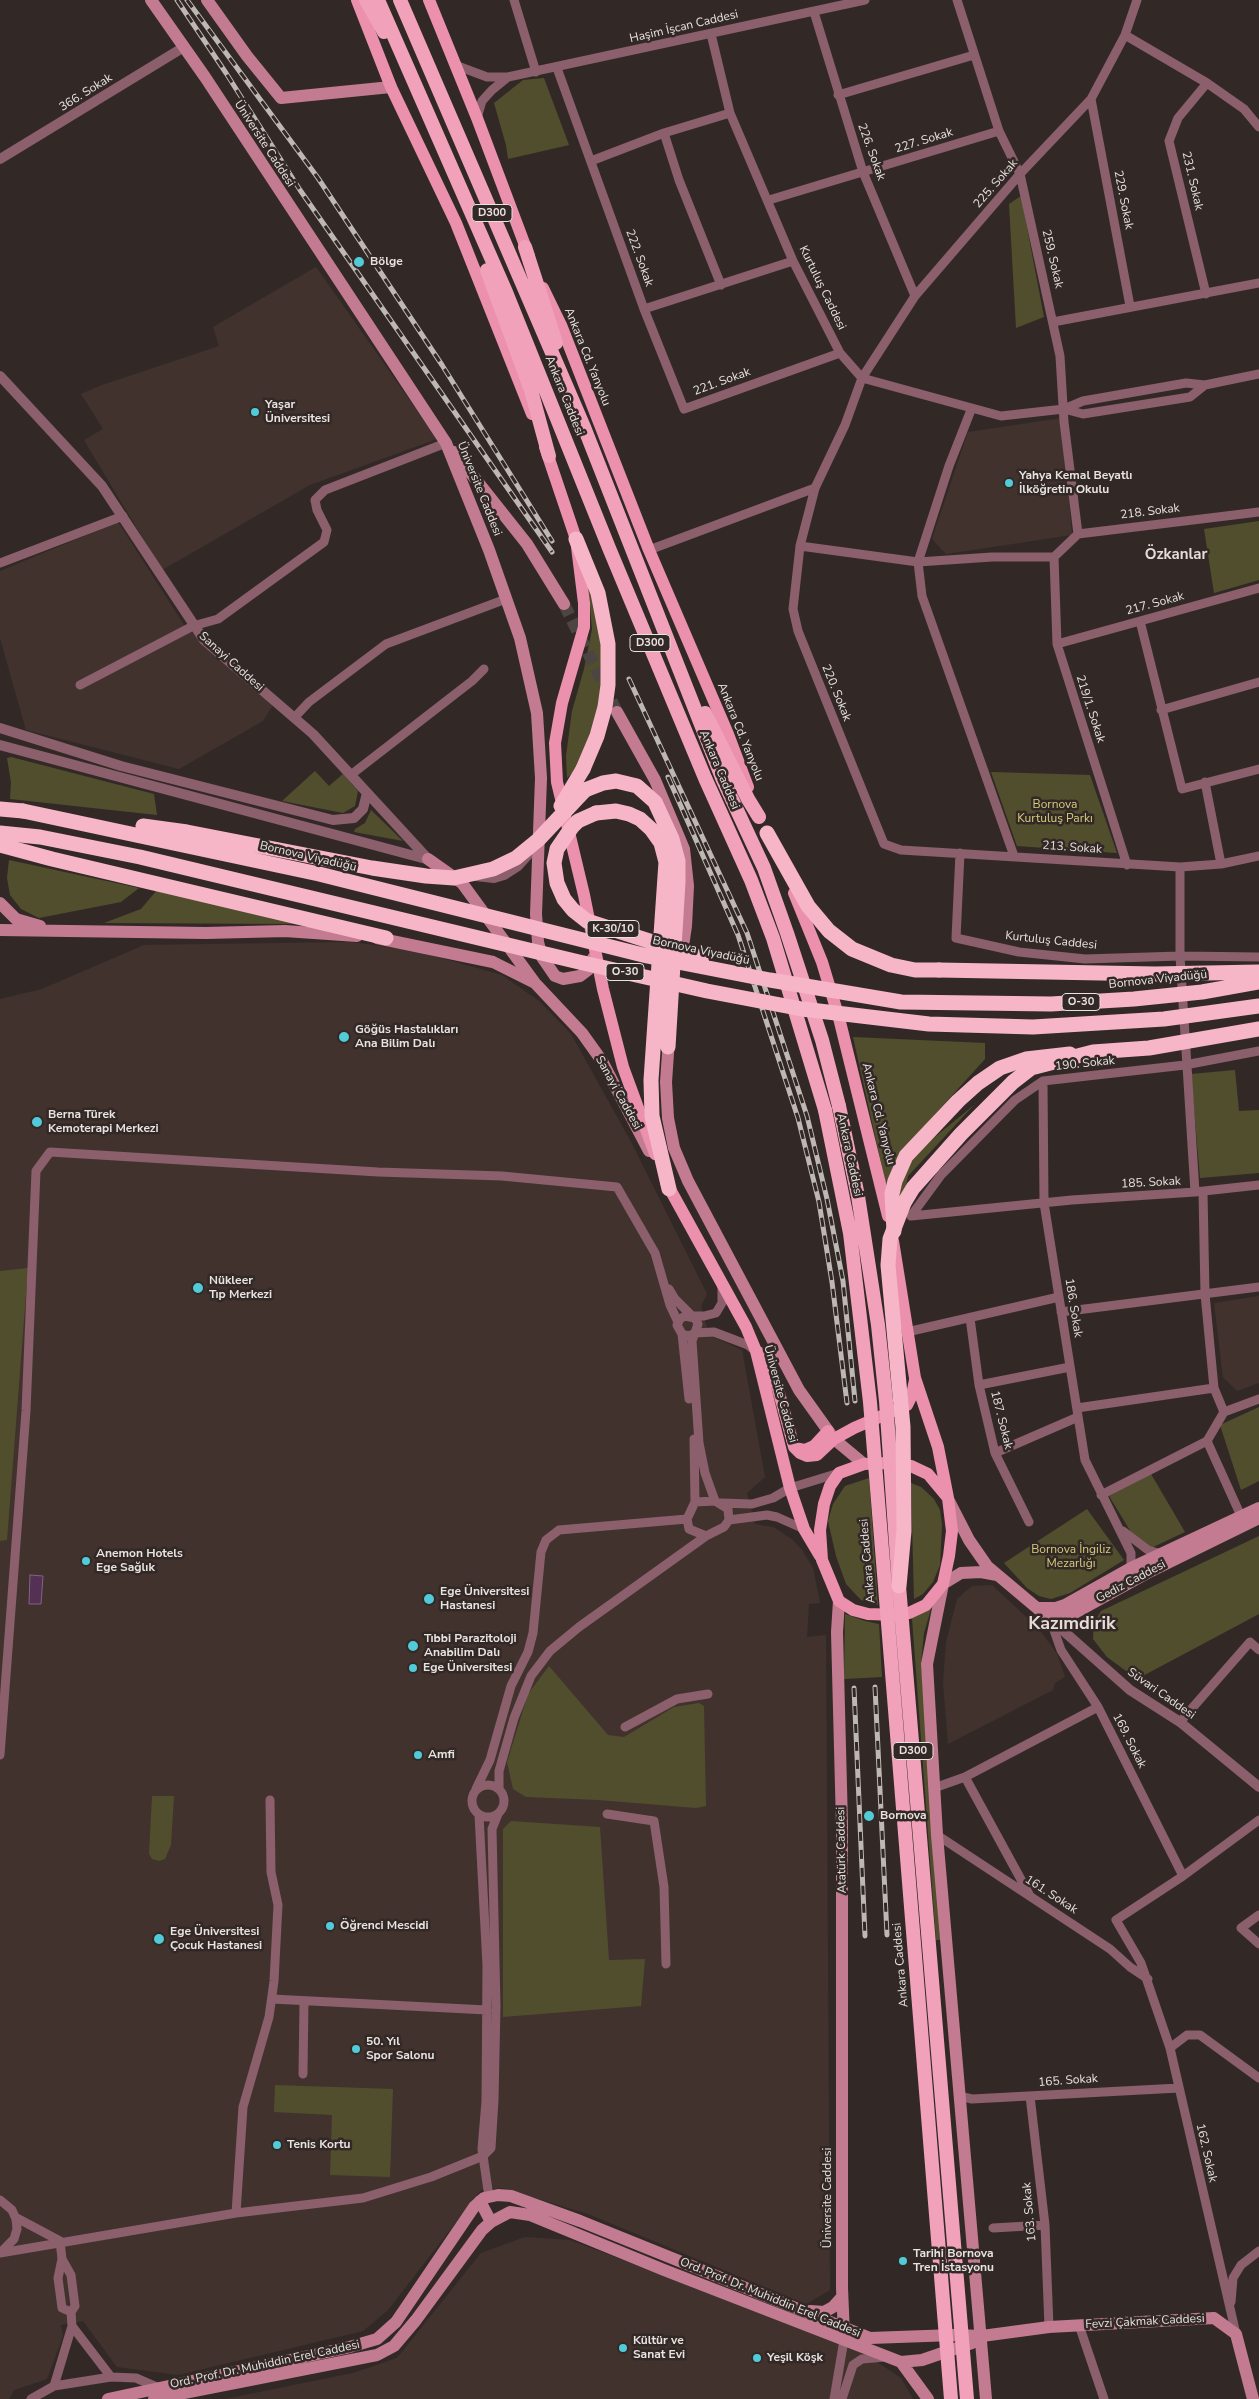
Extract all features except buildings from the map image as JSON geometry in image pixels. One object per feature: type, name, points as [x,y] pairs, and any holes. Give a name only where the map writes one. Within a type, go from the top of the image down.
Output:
[{"type":"highway","points":[[366,0],[432,122]]},
{"type":"highway","name":"Ankara Caddesi","points":[[378,0],[506,292],[705,778],[751,880],[773,938],[825,1110],[850,1233],[869,1392],[951,2399]]},
{"type":"highway","name":"Ankara Caddesi","points":[[400,0],[584,427],[722,778],[764,868],[822,1040],[839,1106],[858,1196],[878,1325],[886,1401],[899,1586],[967,2399]]},
{"type":"highway","points":[[458,181],[472,230],[531,390],[549,456]]},
{"type":"highway","points":[[525,247],[584,427]]},
{"type":"highway","points":[[545,822],[583,769],[597,736],[605,707],[608,685],[608,644],[598,593],[576,539]]},
{"type":"highway","points":[[661,623],[748,799],[759,817]]},
{"type":"highway","name":"O-30","points":[[23,811],[186,832],[372,868],[454,878],[493,869],[516,858],[530,848],[545,822],[585,790],[603,782],[616,781],[637,786],[655,802],[664,818],[678,861],[668,1047]]},
{"type":"highway","name":"Bornova Viyadüğü","points":[[0,809],[23,811],[319,874],[647,956],[770,980],[901,1002],[1033,1004],[1134,999],[1202,992],[1259,982]]},
{"type":"highway","name":"K-30/10","points":[[669,1189],[652,1116],[651,1080],[666,880],[666,862],[660,843],[651,829],[640,819],[629,814],[610,811],[596,813],[578,821],[572,827],[557,849],[554,863],[556,883],[564,899],[573,910],[587,921],[770,980]]},
{"type":"highway","name":"O-30","points":[[0,833],[40,836],[140,857],[598,966],[802,1010],[929,1024],[1033,1027],[1164,1019],[1259,1006]]},
{"type":"highway","points":[[767,833],[808,906],[829,931],[852,949],[890,965],[915,970],[1155,974],[1259,972]]},
{"type":"highway","points":[[0,845],[52,860],[386,938]]},
{"type":"highway","points":[[894,1245],[892,1194],[895,1181],[906,1156],[958,1101],[1000,1068],[1026,1059],[1149,1048],[1259,1029]]},
{"type":"highway","points":[[899,1586],[904,1531],[903,1427],[888,1264],[890,1239],[896,1218],[913,1188],[961,1134],[1013,1082],[1032,1068],[1093,1052]]},
{"type":"main road","name":"Üniversite Caddesi","points":[[151,0],[184,46],[446,443],[489,550],[524,650],[537,713],[545,822],[536,914],[538,942],[542,957],[555,976],[563,979],[572,979],[588,970],[595,948]]},
{"type":"main road","points":[[207,0],[247,56],[281,98],[391,87]]},
{"type":"main road","points":[[357,0],[391,87],[456,223],[549,456]]},
{"type":"main road","name":"Ankara Cd. Yanyolu","points":[[428,0],[477,118],[525,247],[560,325],[649,550],[728,734],[759,817],[803,913],[822,962],[839,1018],[878,1172],[894,1245],[915,1378],[938,1447],[948,1498]]},
{"type":"main road","points":[[446,443],[527,544],[564,604]]},
{"type":"main road","name":"Üniversite Caddesi","points":[[549,456],[576,539],[584,603],[584,627],[562,703],[555,743],[557,782],[622,1067],[669,1189],[746,1327],[756,1351],[790,1488],[804,1529],[822,1560]]},
{"type":"main road","points":[[617,712],[655,780],[679,836],[687,865],[686,926],[668,1047],[668,1118],[678,1156],[708,1221],[799,1390],[831,1435],[864,1464]]},
{"type":"main road","points":[[428,860],[462,883],[534,983]]},
{"type":"main road","points":[[0,903],[16,919],[64,931]]},
{"type":"main road","points":[[0,930],[206,933],[285,931],[386,938],[493,962],[534,983]]},
{"type":"main road","name":"Sanayi Caddesi","points":[[534,983],[582,1033],[602,1061],[669,1189]]},
{"type":"main road","points":[[756,1351],[765,1360],[776,1382],[794,1447],[803,1454],[812,1456],[822,1452],[831,1435],[854,1428],[907,1405],[912,1395],[915,1378]]},
{"type":"main road","points":[[998,1575],[981,1572],[961,1573],[943,1584],[932,1599],[921,1608],[896,1616],[868,1614],[854,1610],[840,1600],[822,1560],[820,1530],[824,1504],[830,1486],[839,1473],[864,1464],[894,1464],[918,1469],[935,1480],[948,1498],[972,1546],[987,1566],[998,1575],[1050,1619]]},
{"type":"main road","points":[[948,1498],[952,1531],[949,1556],[928,1664],[937,1835],[986,2397]]},
{"type":"main road","name":"Gediz Caddesi","points":[[1037,1608],[1056,1608],[1065,1605],[1131,1568],[1259,1508]]},
{"type":"main road","name":"Gediz Caddesi","points":[[1050,1619],[1057,1620],[1071,1615],[1150,1571],[1259,1518]]},
{"type":"main road","name":"Atatürk Caddesi","points":[[840,1600],[837,1632],[842,1844],[842,2100]]},
{"type":"main road","name":"Üniversite Caddesi","points":[[842,2100],[842,2297],[844,2334]]},
{"type":"main road","name":"Ord. Prof. Dr. Muhiddin Erel Caddesi","points":[[157,2394],[377,2339],[396,2322],[489,2198],[511,2196],[580,2221],[803,2311],[885,2357],[902,2362],[922,2360],[972,2343],[982,2336]]},
{"type":"main road","points":[[489,2198],[496,2219]]},
{"type":"main road","points":[[489,2198],[496,2219]]},
{"type":"main road","name":"Ord. Prof. Dr. Muhiddin Erel Caddesi","points":[[108,2399],[157,2394],[377,2355],[394,2346],[416,2320],[464,2252],[496,2219],[510,2212],[530,2215],[844,2334],[870,2338],[982,2336]]},
{"type":"main road","points":[[803,2311],[824,2312],[833,2307],[842,2297]]},
{"type":"main road","name":"Fevzi Çakmak Caddesi","points":[[982,2336],[1049,2327],[1214,2318],[1236,2334]]},
{"type":"main road","points":[[1236,2334],[1253,2399]]},
{"type":"main road","points":[[902,2362],[928,2399]]},
{"type":"street","points":[[514,0],[536,72]]},
{"type":"street","name":"Haşim İşcan Caddesi","points":[[455,66],[487,77],[508,77],[557,68],[865,0]]},
{"type":"street","name":"259. Sokak","points":[[957,0],[999,131],[1020,174],[1060,356],[1078,534]]},
{"type":"street","name":"225. Sokak","points":[[862,378],[915,296],[1020,174],[1090,100],[1125,35],[1137,0]]},
{"type":"street","name":"226. Sokak","points":[[814,12],[863,172],[915,296]]},
{"type":"street","name":"Kurtuluş Caddesi","points":[[711,34],[730,113],[769,200],[793,261],[840,353],[862,378]]},
{"type":"street","points":[[1125,35],[1208,83],[1244,109],[1259,128]]},
{"type":"street","name":"366. Sokak","points":[[0,159],[184,46]]},
{"type":"street","points":[[838,95],[974,55]]},
{"type":"street","name":"222. Sokak","points":[[557,68],[644,309]]},
{"type":"street","points":[[477,118],[482,101],[508,77]]},
{"type":"street","name":"231. Sokak","points":[[1206,294],[1170,141],[1178,118],[1208,83]]},
{"type":"street","name":"229. Sokak","points":[[1090,100],[1130,306]]},
{"type":"street","points":[[591,161],[664,133],[730,113]]},
{"type":"street","name":"227. Sokak","points":[[769,200],[999,131]]},
{"type":"street","points":[[664,133],[679,180],[721,286]]},
{"type":"street","points":[[644,309],[721,286],[793,261]]},
{"type":"street","points":[[1053,322],[1259,283]]},
{"type":"street","name":"221. Sokak","points":[[644,309],[684,409],[840,353]]},
{"type":"street","points":[[1078,534],[1054,557],[992,557],[918,562],[800,546],[815,488],[845,425],[862,378],[971,410],[1001,416],[1064,409],[1083,401],[1186,383],[1205,385],[1259,374]]},
{"type":"street","name":"Sanayi Caddesi","points":[[0,376],[102,486],[124,516],[193,626],[204,640],[313,734],[352,774],[428,860]]},
{"type":"street","points":[[1064,409],[1083,414],[1190,397],[1205,385]]},
{"type":"street","points":[[971,410],[949,466],[918,562],[922,596],[1014,856]]},
{"type":"street","points":[[80,685],[193,626],[218,619],[324,542],[327,530],[317,510],[315,500],[325,490],[446,443]]},
{"type":"street","points":[[649,550],[815,488]]},
{"type":"street","name":"218. Sokak","points":[[1078,534],[1259,512]]},
{"type":"street","points":[[0,563],[124,516]]},
{"type":"street","name":"220. Sokak","points":[[800,546],[793,609],[798,631],[884,844]]},
{"type":"street","name":"219/1. Sokak","points":[[1054,557],[1057,644],[1126,865]]},
{"type":"street","name":"217. Sokak","points":[[1057,644],[1259,588]]},
{"type":"street","points":[[294,718],[309,702],[386,644],[506,599]]},
{"type":"street","points":[[1140,621],[1182,789],[1259,769]]},
{"type":"street","points":[[352,774],[472,681],[484,669]]},
{"type":"street","points":[[1161,710],[1259,682]]},
{"type":"street","points":[[0,728],[120,766],[332,820],[354,818],[363,809],[368,793]]},
{"type":"street","points":[[0,745],[428,860],[458,872],[485,878],[504,875],[518,866],[528,855],[545,822]]},
{"type":"street","points":[[1205,782],[1221,864]]},
{"type":"street","name":"213. Sokak","points":[[884,844],[901,850],[1180,867],[1221,864],[1259,856]]},
{"type":"street","name":"Kurtuluş Caddesi","points":[[960,853],[956,938],[1019,952],[1085,959],[1180,956],[1259,957]]},
{"type":"street","points":[[1180,867],[1180,956],[1186,1065],[1199,1192],[1205,1294],[1214,1388],[1224,1412]]},
{"type":"street","name":"190. Sokak","points":[[910,1216],[941,1174],[1016,1100],[1043,1081],[1186,1065],[1259,1051]]},
{"type":"street","name":"186. Sokak","points":[[1043,1081],[1044,1203],[1085,1460],[1131,1553],[1131,1568]]},
{"type":"street","points":[[0,1755],[26,1410],[36,1171],[50,1152],[378,1172],[502,1176],[617,1187],[655,1253],[670,1305],[682,1334],[695,1448],[694,1502],[687,1519],[689,1528],[706,1536]]},
{"type":"street","name":"185. Sokak","points":[[910,1216],[1044,1203],[1199,1192],[1259,1185]]},
{"type":"street","points":[[0,2253],[60,2241],[236,2213],[363,2198],[431,2178],[483,2156],[492,2148],[496,2006],[492,1829],[505,1801],[499,1788],[499,1771],[514,1718],[531,1676],[550,1651],[579,1627],[706,1536],[724,1527],[729,1520],[728,1509],[718,1502],[705,1473],[699,1443],[691,1349],[698,1324],[676,1299],[664,1280]]},
{"type":"street","points":[[678,1322],[685,1316],[716,1313],[722,1303],[722,1285]]},
{"type":"street","points":[[1061,1312],[1259,1287]]},
{"type":"street","points":[[907,1332],[1059,1297]]},
{"type":"street","name":"187. Sokak","points":[[970,1318],[979,1385],[995,1453],[1029,1522]]},
{"type":"street","points":[[682,1334],[688,1336],[695,1333],[714,1332],[724,1334],[748,1345],[756,1351]]},
{"type":"street","points":[[979,1385],[1070,1367]]},
{"type":"street","points":[[995,1453],[1078,1413],[1214,1388]]},
{"type":"street","points":[[1101,1495],[1207,1441],[1224,1412],[1259,1399]]},
{"type":"street","points":[[1207,1441],[1241,1516]]},
{"type":"street","points":[[694,1502],[752,1504],[773,1498],[790,1488],[839,1473]]},
{"type":"street","points":[[729,1520],[767,1515],[777,1517],[804,1529]]},
{"type":"street","points":[[489,2198],[483,2156],[487,1966],[479,1815],[472,1803],[476,1789],[490,1760],[511,1686],[528,1652],[533,1634],[541,1552],[546,1540],[559,1530],[687,1519]]},
{"type":"street","name":"186. Sokak","points":[[1120,1530],[1148,1550],[1161,1554]]},
{"type":"street","name":"169. Sokak","points":[[1050,1619],[1061,1650],[1098,1707],[1183,1876]]},
{"type":"street","name":"Süvari Caddesi","points":[[1050,1619],[1130,1690],[1180,1722],[1259,1787]]},
{"type":"street","points":[[1180,1722],[1250,1642],[1259,1650]]},
{"type":"street","points":[[625,1727],[677,1699],[708,1694]]},
{"type":"street","points":[[934,1788],[965,1777],[1098,1707]]},
{"type":"street","points":[[965,1777],[1032,1898]]},
{"type":"street","points":[[476,1789],[484,1784],[499,1788]]},
{"type":"street","points":[[236,2213],[243,2107],[272,1999],[278,1905],[271,1872],[270,1800]]},
{"type":"street","points":[[479,1815],[491,1817],[498,1814]]},
{"type":"street","points":[[607,1814],[654,1821],[664,1887],[666,1964]]},
{"type":"street","points":[[1183,1876],[1259,1820]]},
{"type":"street","name":"161. Sokak","points":[[937,1835],[1110,1949],[1130,1967],[1148,1979]]},
{"type":"street","name":"162. Sokak","points":[[1183,1876],[1116,1920],[1148,1979],[1170,2048],[1236,2334]]},
{"type":"street","points":[[1259,1915],[1241,1928],[1259,1944]]},
{"type":"street","points":[[272,1999],[487,2010]]},
{"type":"street","points":[[302,2074],[304,2000]]},
{"type":"street","points":[[1170,2048],[1187,2035],[1200,2035],[1259,2078]]},
{"type":"street","name":"165. Sokak","points":[[959,2096],[972,2099],[1179,2088]]},
{"type":"street","name":"163. Sokak","points":[[1030,2096],[1044,2225],[1049,2327]]},
{"type":"street","points":[[0,2200],[12,2210],[17,2229],[14,2239],[8,2248],[0,2253]]},
{"type":"street","points":[[15,2217],[60,2241]]},
{"type":"street","points":[[993,2228],[1044,2225]]},
{"type":"street","points":[[60,2241],[62,2259],[58,2278],[62,2308],[71,2312]]},
{"type":"street","points":[[1231,2312],[1233,2278],[1241,2265],[1259,2250]]},
{"type":"street","points":[[54,2386],[72,2326],[71,2312],[75,2306],[71,2275],[62,2259]]},
{"type":"street","points":[[1079,2325],[1104,2399]]},
{"type":"street","points":[[72,2326],[111,2377]]},
{"type":"street","points":[[834,2399],[844,2334]]},
{"type":"street","points":[[842,2399],[853,2365],[862,2360],[885,2357]]},
{"type":"street","points":[[31,2399],[54,2386],[111,2377],[136,2378],[157,2394]]},
{"type":"shaded area","name":"Yaşar Üniversitesi","points":[[316,267],[437,439],[310,485],[162,570],[84,440],[103,429],[81,394],[102,385],[219,346],[213,327]]},
{"type":"shaded area","name":"Yahya Kemal Beyatlı İlköğretin Okulu","points":[[1062,418],[1072,535],[946,554],[932,539],[968,432]]},
{"type":"shaded area","points":[[118,522],[184,625],[273,705],[263,721],[179,769],[26,730],[0,638],[0,571]]},
{"type":"shaded area","name":"Ege Üniversitesi","points":[[351,942],[416,951],[502,975],[539,1001],[571,1034],[631,1142],[707,1294],[701,1306],[709,1335],[742,1350],[765,1477],[747,1493],[755,1524],[773,1527],[793,1540],[802,1550],[813,1568],[820,1603],[809,1604],[807,1637],[826,1635],[830,2290],[806,2304],[588,2214],[502,2188],[481,2190],[388,2310],[363,2331],[178,2375],[117,2367],[83,2321],[61,2325],[63,2336],[47,2379],[14,2390],[9,2399],[0,2399],[0,999],[42,989],[144,945]]},
{"type":"shaded area","points":[[1259,1296],[1259,1383],[1237,1391],[1223,1377],[1214,1303]]},
{"type":"shaded area","points":[[30,1575],[43,1576],[41,1604],[29,1604]]},
{"type":"shaded area","points":[[992,1585],[1039,1629],[1057,1654],[1065,1677],[1055,1683],[1053,1690],[948,1744],[943,1682],[946,1642],[957,1599],[972,1586]]},
{"type":"shaded area","points":[[525,2237],[570,2240],[859,2350],[901,2378],[913,2399],[225,2399],[353,2373],[397,2358],[481,2253]]},
{"type":"green space","points":[[544,78],[569,145],[508,159],[494,103],[523,80]]},
{"type":"green space","points":[[1021,196],[1044,317],[1016,328],[1009,204]]},
{"type":"green space","points":[[1259,521],[1259,580],[1214,593],[1204,529]]},
{"type":"green space","points":[[587,574],[596,600],[606,685],[585,761],[567,778],[566,756],[572,711],[584,669],[592,629]]},
{"type":"green space","points":[[11,757],[154,794],[157,815],[10,799],[11,782],[7,758]]},
{"type":"green space","points":[[315,771],[329,786],[343,774],[358,791],[355,806],[343,813],[282,801]]},
{"type":"green space","name":"Bornova Kurtuluş Parkı","points":[[991,772],[1090,775],[1117,853],[1017,846]]},
{"type":"green space","points":[[371,810],[403,841],[354,832],[355,829],[365,823]]},
{"type":"green space","points":[[9,860],[139,888],[121,902],[39,918],[21,909],[10,895],[7,878]]},
{"type":"green space","points":[[157,890],[298,924],[104,923],[141,909]]},
{"type":"green space","points":[[853,1037],[985,1043],[985,1059],[899,1154],[886,1185]]},
{"type":"green space","points":[[1235,1070],[1239,1111],[1259,1110],[1259,1173],[1200,1178],[1191,1074]]},
{"type":"green space","points":[[974,1105],[908,1176],[904,1195],[897,1204],[908,1159]]},
{"type":"green space","points":[[28,1268],[7,1540],[0,1541],[0,1271]]},
{"type":"green space","points":[[1259,1407],[1259,1481],[1241,1490],[1220,1425]]},
{"type":"green space","points":[[1151,1474],[1185,1532],[1151,1548],[1131,1532],[1109,1496]]},
{"type":"green space","points":[[869,1478],[878,1605],[861,1600],[846,1584],[836,1556],[828,1521],[833,1504],[845,1486]]},
{"type":"green space","points":[[911,1483],[921,1487],[934,1499],[940,1510],[942,1525],[940,1565],[933,1582],[923,1594],[914,1599]]},
{"type":"green space","name":"Bornova İngiliz Mezarlığı","points":[[1087,1509],[1124,1560],[1070,1593],[1051,1599],[1039,1596],[1027,1588],[1004,1563]]},
{"type":"green space","points":[[1259,1536],[1259,1614],[1137,1679],[1107,1657],[1093,1639],[1094,1623],[1101,1611]]},
{"type":"green space","points":[[931,1609],[924,1633],[921,1662],[941,1940],[936,1940],[912,1618]]},
{"type":"green space","points":[[845,1614],[879,1624],[882,1677],[844,1679]]},
{"type":"green space","points":[[549,1666],[608,1735],[624,1737],[674,1707],[699,1703],[704,1706],[706,1806],[696,1808],[598,1800],[526,1797],[513,1789],[507,1762],[528,1694]]},
{"type":"green space","points":[[152,1796],[174,1796],[171,1845],[165,1859],[159,1861],[152,1859],[149,1854]]},
{"type":"green space","points":[[511,1821],[600,1827],[609,1960],[645,1959],[641,2006],[503,2017],[503,1829]]},
{"type":"green space","points":[[275,2085],[393,2089],[390,2177],[330,2175],[332,2115],[274,2112]]},
{"type":"tunnel","points":[[564,604],[617,712]]},
{"type":"railway","points":[[177,0],[300,190],[552,552]]},
{"type":"railway","points":[[187,0],[318,178],[442,365],[552,541]]},
{"type":"railway","points":[[629,679],[747,933],[807,1116],[827,1199],[843,1281],[855,1401]]},
{"type":"railway","points":[[668,777],[738,935],[798,1118],[819,1202],[832,1282],[847,1403]]},
{"type":"railway","points":[[875,1687],[887,1935]]},
{"type":"railway","points":[[854,1688],[865,1936]]},
{"type":"place","name":"Bölge","points":[[359,262]]},
{"type":"place","name":"Yaşar Üniversitesi","points":[[255,412]]},
{"type":"place","name":"Yahya Kemal Beyatlı İlköğretin Okulu","points":[[1009,483]]},
{"type":"place","name":"Göğüs Hastalıkları Ana Bilim Dalı","points":[[344,1037]]},
{"type":"place","name":"Berna Türek Kemoterapi Merkezi","points":[[37,1122]]},
{"type":"place","name":"Nükleer Tıp Merkezi","points":[[198,1288]]},
{"type":"place","name":"Anemon Hotels Ege Sağlık","points":[[86,1561]]},
{"type":"place","name":"Ege Üniversitesi Hastanesi","points":[[429,1599]]},
{"type":"place","name":"Tıbbi Parazitoloji Anabilim Dalı","points":[[413,1646]]},
{"type":"place","name":"Ege Üniversitesi","points":[[413,1668]]},
{"type":"place","name":"Amfi","points":[[418,1755]]},
{"type":"place","name":"Bornova","points":[[869,1816]]},
{"type":"place","name":"Öğrenci Mescidi","points":[[330,1926]]},
{"type":"place","name":"Ege Üniversitesi Çocuk Hastanesi","points":[[159,1939]]},
{"type":"place","name":"50. Yıl Spor Salonu","points":[[356,2049]]},
{"type":"place","name":"Tenis Kortu","points":[[277,2145]]},
{"type":"place","name":"Tarihi Bornova Tren İstasyonu","points":[[903,2261]]},
{"type":"place","name":"Kültür ve Sanat Evi","points":[[623,2348]]},
{"type":"place","name":"Yeşil Köşk","points":[[757,2358]]},
{"type":"district","name":"Özkanlar","points":[[1176,555]]},
{"type":"district","name":"Kazımdirik","points":[[1072,1625]]}]
